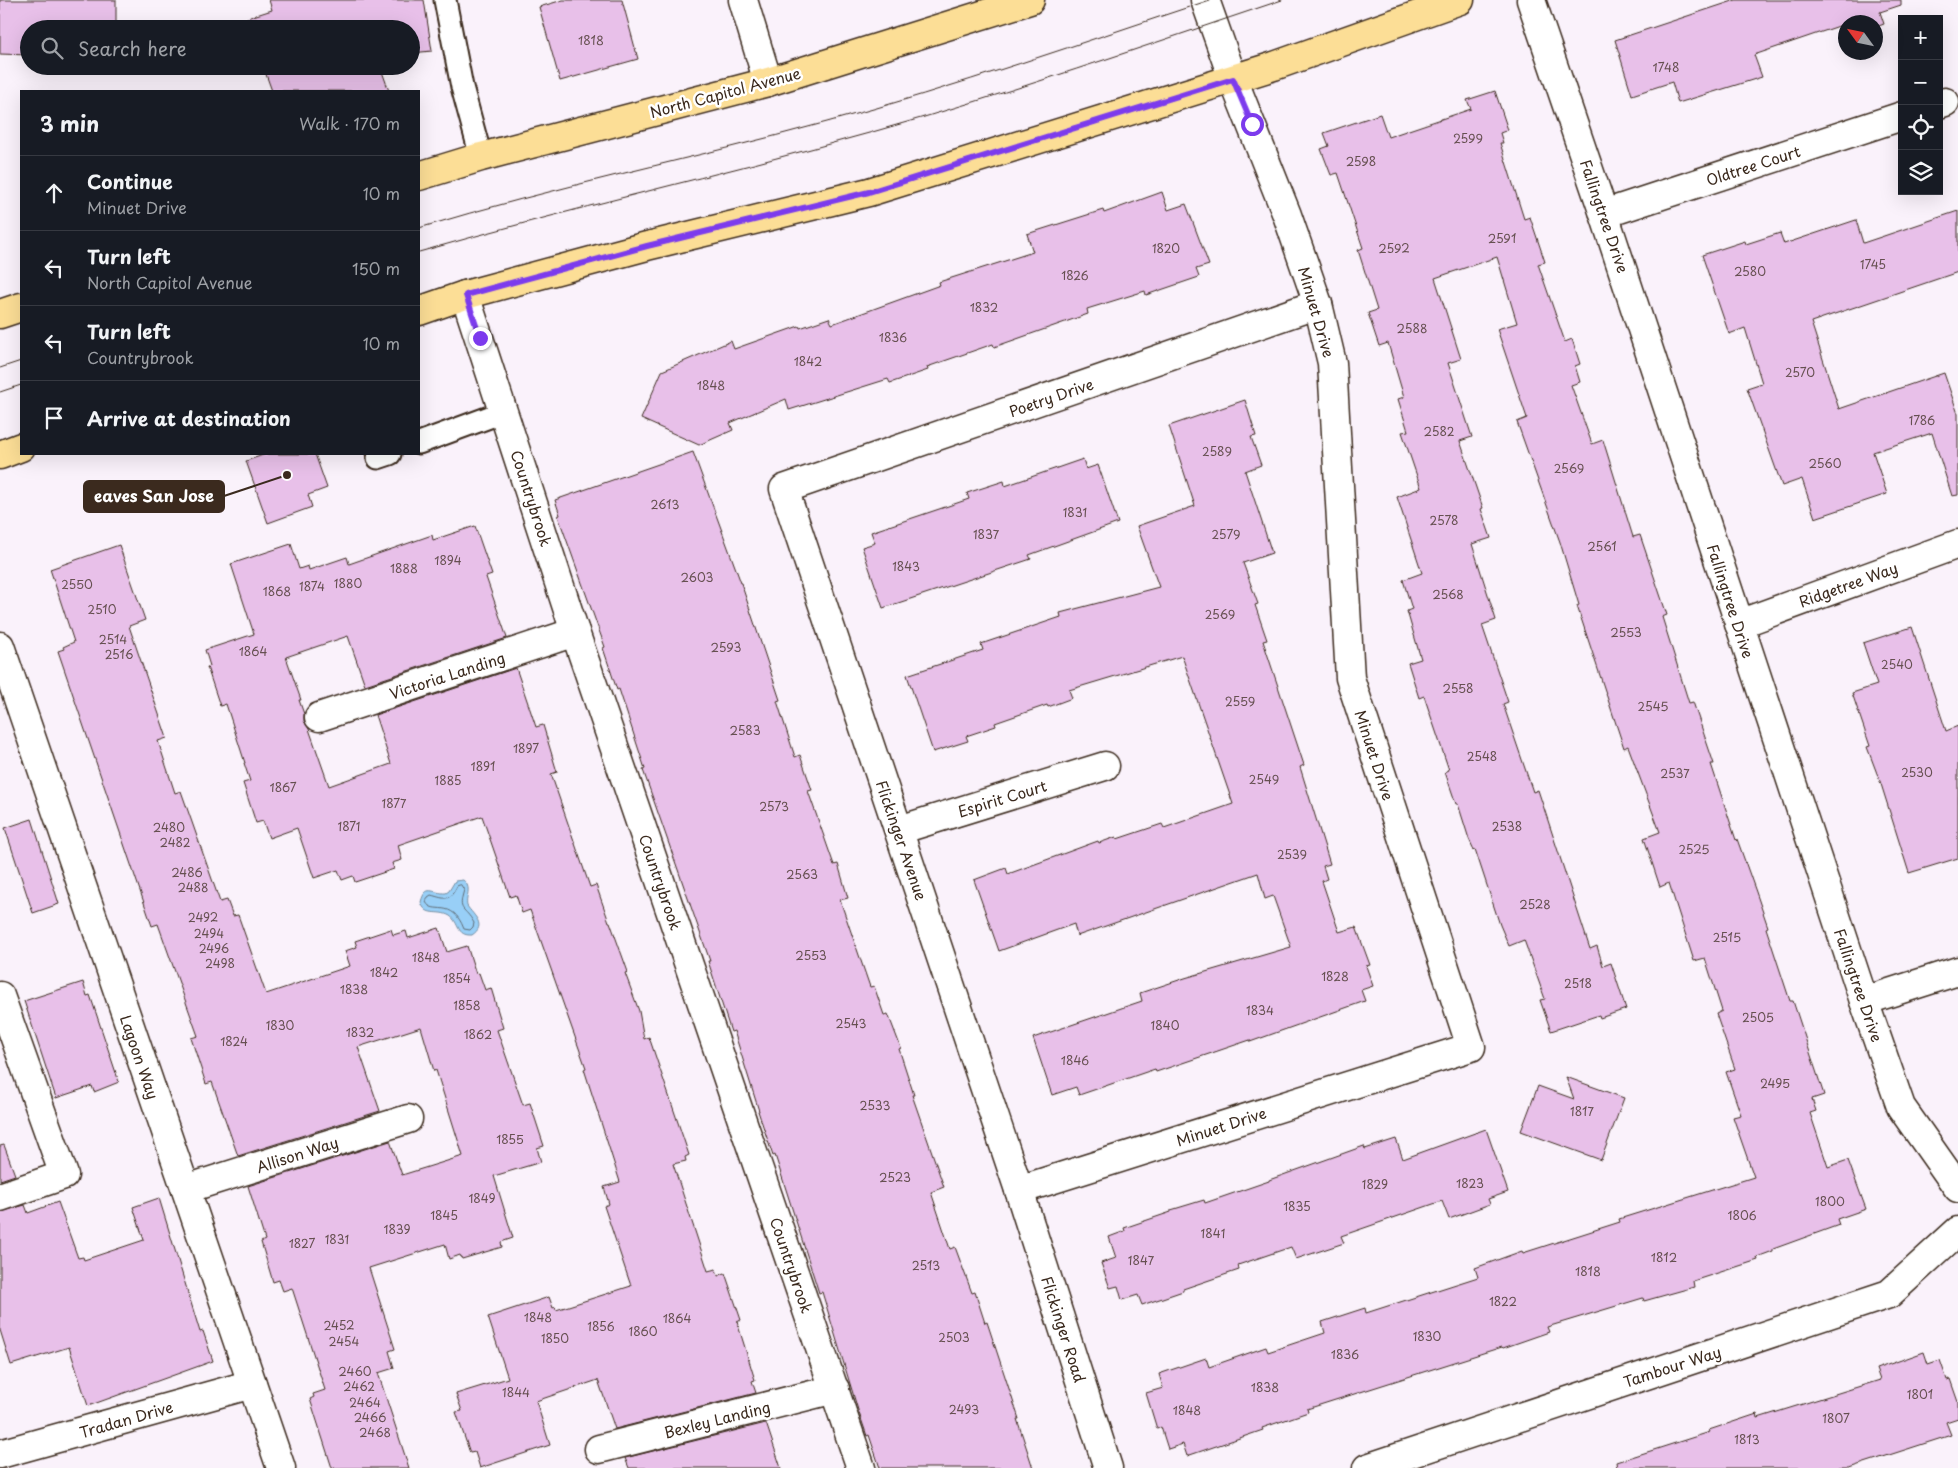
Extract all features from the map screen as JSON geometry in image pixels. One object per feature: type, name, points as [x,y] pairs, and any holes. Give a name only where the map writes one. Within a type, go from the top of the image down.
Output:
[{"type":"main road","name":"North Capitol Avenue","points":[[420,176],[481,157],[768,82],[1030,0]]},
{"type":"main road","points":[[420,311],[466,295],[647,246],[869,192],[1233,79],[1460,0]]},
{"type":"main road","points":[[0,314],[20,307]]},
{"type":"main road","points":[[0,455],[20,447]]},
{"type":"street","points":[[743,0],[768,82]]},
{"type":"street","name":"Minuet Drive","points":[[1019,1190],[1471,1047],[1350,678],[1332,363],[1318,304],[1287,215],[1233,79],[1205,0]]},
{"type":"street","name":"Fallingtree Drive","points":[[1531,0],[1901,1107],[1958,1188]]},
{"type":"street","name":"Oldtree Court","points":[[1604,214],[1898,117]]},
{"type":"street","name":"Countrybrook","points":[[466,295],[575,632],[861,1468]]},
{"type":"street","name":"Poetry Drive","points":[[784,489],[1318,304]]},
{"type":"street","name":"Flickinger Avenue","points":[[784,489],[1019,1190]]},
{"type":"street","name":"Ridgetree Way","points":[[1739,624],[1958,544]]},
{"type":"street","name":"Victoria Landing","points":[[319,718],[575,632]]},
{"type":"street","name":"Lagoon Way","points":[[0,646],[281,1468]]},
{"type":"street","name":"Espirit Court","points":[[899,830],[1105,766]]},
{"type":"street","points":[[1864,1001],[1958,971]]},
{"type":"street","points":[[0,996],[64,1175],[0,1197]]},
{"type":"street","name":"Allison Way","points":[[186,1189],[408,1118]]},
{"type":"street","name":"Flickinger Road","points":[[1019,1190],[1108,1468]]},
{"type":"street","name":"Tambour Way","points":[[1366,1468],[1889,1294],[1958,1231]]},
{"type":"street","name":"Tradan Drive","points":[[0,1454],[252,1384]]},
{"type":"street","name":"Bexley Landing","points":[[599,1449],[835,1390]]},
{"type":"lane","points":[[445,0],[462,88],[481,157]]},
{"type":"lane","points":[[420,443],[503,412]]},
{"type":"water","points":[[463,880],[468,886],[467,906],[479,924],[479,928],[472,935],[463,933],[450,916],[429,912],[423,907],[421,902],[423,896],[428,891],[446,893],[455,881]]},
{"type":"building","points":[[0,0],[116,0],[116,20],[20,20],[20,55],[0,54]]},
{"type":"building","points":[[269,0],[424,0],[432,51],[420,52],[420,20],[248,20],[247,18],[272,10]]},
{"type":"building","points":[[563,0],[622,0],[638,59],[560,81],[539,7]]},
{"type":"building","points":[[1736,0],[1901,0],[1901,5],[1880,12],[1881,15],[1838,15],[1838,26],[1754,55],[1762,77],[1678,103],[1672,82],[1632,95],[1615,40]]},
{"type":"building","points":[[266,75],[383,75],[389,90],[272,90]]},
{"type":"building","points":[[1495,91],[1508,130],[1500,133],[1503,143],[1500,143],[1524,219],[1530,217],[1545,262],[1538,264],[1565,342],[1572,339],[1580,364],[1575,366],[1580,382],[1571,385],[1592,444],[1603,440],[1633,537],[1640,535],[1667,615],[1662,617],[1689,703],[1693,702],[1714,764],[1711,764],[1736,840],[1756,892],[1790,1001],[1793,1001],[1824,1095],[1812,1099],[1816,1111],[1810,1113],[1828,1167],[1848,1160],[1866,1209],[1837,1219],[1839,1225],[1773,1249],[1773,1251],[1757,1257],[1758,1260],[1693,1281],[1694,1287],[1644,1301],[1643,1298],[1547,1327],[1549,1332],[1307,1409],[1308,1412],[1262,1428],[1263,1430],[1187,1456],[1183,1444],[1168,1449],[1161,1427],[1157,1429],[1146,1393],[1163,1388],[1159,1374],[1206,1358],[1209,1367],[1266,1347],[1268,1352],[1325,1333],[1322,1322],[1365,1308],[1366,1313],[1478,1277],[1475,1268],[1522,1251],[1523,1253],[1620,1222],[1619,1219],[1754,1177],[1733,1117],[1741,1115],[1726,1072],[1735,1069],[1716,1014],[1722,1011],[1705,958],[1694,961],[1669,883],[1660,887],[1644,838],[1660,832],[1628,746],[1624,748],[1577,606],[1579,605],[1560,542],[1517,422],[1527,418],[1497,329],[1517,323],[1497,257],[1435,278],[1461,359],[1448,363],[1472,437],[1460,441],[1483,508],[1481,509],[1491,538],[1472,544],[1496,620],[1482,625],[1508,702],[1503,704],[1533,792],[1538,790],[1590,949],[1597,946],[1603,966],[1611,963],[1626,1009],[1600,1018],[1599,1015],[1551,1031],[1540,1000],[1545,999],[1524,940],[1509,946],[1500,925],[1475,849],[1469,839],[1445,772],[1449,770],[1424,696],[1419,698],[1408,663],[1421,659],[1407,611],[1412,609],[1403,580],[1422,573],[1397,497],[1421,488],[1402,432],[1408,431],[1398,399],[1404,397],[1388,343],[1379,346],[1368,313],[1377,310],[1358,250],[1363,248],[1338,173],[1331,175],[1321,149],[1329,146],[1324,133],[1380,114],[1388,137],[1471,109],[1467,100]]},
{"type":"building","points":[[1162,192],[1168,210],[1186,204],[1209,265],[1196,269],[1199,277],[1146,295],[1145,291],[1087,309],[1088,314],[994,347],[993,344],[927,367],[928,370],[890,383],[888,379],[789,410],[786,399],[730,423],[733,430],[699,445],[641,419],[662,371],[731,341],[734,349],[799,326],[800,328],[829,318],[832,324],[940,285],[939,282],[1033,252],[1027,234],[1103,210],[1104,213]]},
{"type":"building","points":[[1958,211],[1958,272],[1811,322],[1839,409],[1944,373],[1958,414],[1958,495],[1952,496],[1932,433],[1873,452],[1887,494],[1815,518],[1802,479],[1782,486],[1747,388],[1762,383],[1745,328],[1729,334],[1702,255],[1745,241],[1746,244],[1780,233],[1784,244],[1856,220],[1863,243]]},
{"type":"building","points":[[1245,400],[1256,436],[1251,437],[1261,465],[1245,471],[1272,553],[1243,563],[1258,604],[1255,605],[1267,640],[1263,641],[1304,765],[1300,767],[1330,864],[1323,866],[1327,879],[1322,881],[1339,932],[1356,927],[1370,965],[1366,966],[1373,986],[1361,990],[1365,1001],[1250,1042],[1250,1040],[1156,1072],[1155,1069],[1079,1095],[1076,1087],[1052,1095],[1033,1038],[1142,1001],[1140,993],[1291,947],[1273,896],[1265,899],[1258,873],[1077,936],[1074,924],[999,951],[974,880],[1006,868],[1008,874],[1098,841],[1099,843],[1116,837],[1117,839],[1162,824],[1164,828],[1233,804],[1182,656],[1069,690],[1072,698],[995,723],[996,726],[966,736],[968,741],[933,752],[907,675],[983,650],[981,644],[1061,617],[1060,613],[1159,587],[1137,526],[1195,506],[1169,426]]},
{"type":"building","points":[[693,452],[741,583],[780,700],[777,701],[795,757],[800,755],[812,790],[808,791],[834,865],[838,864],[848,898],[840,900],[870,987],[874,986],[884,1015],[888,1014],[901,1048],[899,1049],[914,1095],[912,1095],[944,1187],[931,1192],[950,1249],[955,1247],[972,1293],[975,1292],[985,1323],[987,1322],[1033,1468],[880,1468],[858,1410],[822,1292],[819,1293],[775,1155],[773,1156],[734,1031],[731,1032],[708,961],[710,961],[643,770],[645,769],[619,689],[617,690],[603,648],[605,647],[558,516],[560,515],[555,500]]},
{"type":"building","points":[[263,455],[315,455],[327,488],[308,495],[312,507],[268,523],[246,461]]},
{"type":"building","points":[[1083,459],[1086,469],[1098,465],[1118,523],[1029,555],[1031,559],[883,608],[862,547],[875,543],[871,532],[969,499],[967,493],[1004,481],[1005,486]]},
{"type":"building","points":[[475,526],[492,575],[486,577],[507,638],[365,685],[348,636],[286,657],[301,700],[299,700],[304,714],[304,721],[309,729],[329,786],[391,764],[375,715],[516,668],[536,727],[543,725],[557,772],[551,774],[590,887],[596,885],[610,922],[628,972],[625,973],[639,1011],[644,1039],[649,1037],[689,1155],[685,1157],[686,1161],[673,1164],[708,1271],[716,1269],[718,1276],[725,1273],[741,1320],[737,1322],[755,1380],[752,1381],[756,1393],[615,1429],[598,1380],[536,1401],[550,1445],[480,1468],[475,1452],[470,1453],[456,1412],[462,1411],[456,1394],[508,1378],[488,1317],[549,1297],[553,1308],[555,1307],[556,1310],[631,1286],[604,1206],[609,1204],[604,1187],[620,1182],[584,1069],[586,1068],[530,910],[522,913],[516,895],[510,897],[482,816],[398,845],[402,860],[392,863],[394,869],[355,882],[353,876],[342,880],[338,870],[314,878],[297,828],[269,838],[263,821],[256,823],[243,783],[250,781],[245,763],[226,704],[220,706],[207,667],[210,666],[205,650],[254,634],[231,564],[291,544],[299,569],[308,566],[309,570],[347,557],[349,564],[432,535],[433,540]]},
{"type":"building","points":[[119,545],[145,620],[129,626],[167,738],[158,741],[175,793],[181,791],[220,902],[227,900],[233,916],[238,915],[266,994],[350,966],[345,951],[357,947],[355,941],[391,929],[393,935],[406,931],[408,938],[439,928],[447,952],[467,946],[476,974],[479,973],[485,990],[491,988],[503,1028],[497,1030],[523,1105],[530,1103],[544,1146],[537,1148],[541,1162],[494,1176],[513,1238],[501,1242],[502,1247],[462,1259],[460,1255],[449,1259],[445,1244],[369,1268],[395,1349],[389,1351],[394,1368],[378,1373],[409,1468],[332,1468],[310,1399],[314,1397],[313,1394],[325,1390],[292,1288],[283,1291],[279,1280],[273,1282],[261,1242],[265,1240],[248,1186],[390,1141],[402,1175],[463,1156],[436,1070],[434,1071],[421,1027],[358,1047],[380,1111],[238,1156],[212,1082],[206,1084],[191,1038],[198,1036],[158,924],[152,926],[58,651],[74,642],[50,569]]},
{"type":"building","points":[[1912,627],[1946,731],[1958,726],[1958,858],[1909,873],[1881,784],[1867,747],[1870,746],[1852,693],[1877,685],[1863,643]]},
{"type":"building","points":[[32,819],[59,904],[33,913],[5,828]]},
{"type":"building","points":[[83,982],[87,996],[90,995],[119,1082],[94,1092],[92,1086],[56,1098],[24,1001]]},
{"type":"building","points":[[1566,1077],[1624,1098],[1601,1160],[1521,1131],[1538,1086],[1574,1099]]},
{"type":"building","points":[[1486,1129],[1508,1192],[1488,1199],[1490,1204],[1449,1219],[1442,1201],[1341,1236],[1344,1243],[1296,1259],[1291,1247],[1238,1265],[1239,1270],[1142,1305],[1138,1295],[1122,1300],[1118,1286],[1110,1288],[1101,1263],[1116,1258],[1109,1237],[1125,1231],[1124,1228],[1171,1212],[1171,1210],[1204,1200],[1205,1203],[1364,1146],[1365,1149],[1396,1139],[1403,1159]]},
{"type":"building","points":[[4,1145],[15,1175],[0,1180],[0,1146]]},
{"type":"building","points":[[159,1198],[200,1332],[203,1331],[213,1361],[88,1406],[69,1347],[11,1365],[0,1330],[0,1212],[25,1205],[28,1213],[58,1202],[78,1258],[83,1257],[84,1260],[144,1240],[133,1207]]},
{"type":"building","points":[[1924,1352],[1928,1364],[1940,1360],[1947,1380],[1950,1379],[1958,1402],[1958,1418],[1946,1422],[1951,1435],[1849,1468],[1617,1468],[1616,1462],[1710,1432],[1709,1430],[1757,1414],[1758,1418],[1880,1380],[1876,1369]]},
{"type":"building","points":[[766,1423],[781,1468],[629,1468],[625,1458]]},
{"type":"tram line","points":[[420,228],[520,199],[776,135],[875,108],[1019,64],[1210,0]]},
{"type":"tram line","points":[[420,252],[921,118],[1076,69],[1282,0]]},
{"type":"tram line","points":[[0,368],[20,361]]},
{"type":"tram line","points":[[0,392],[20,385]]},
{"type":"place","name":"eaves San Jose","points":[[287,475]]},
{"type":"route","points":[[480,338],[466,295],[647,246],[869,192],[1233,79],[1252,124]]}]
